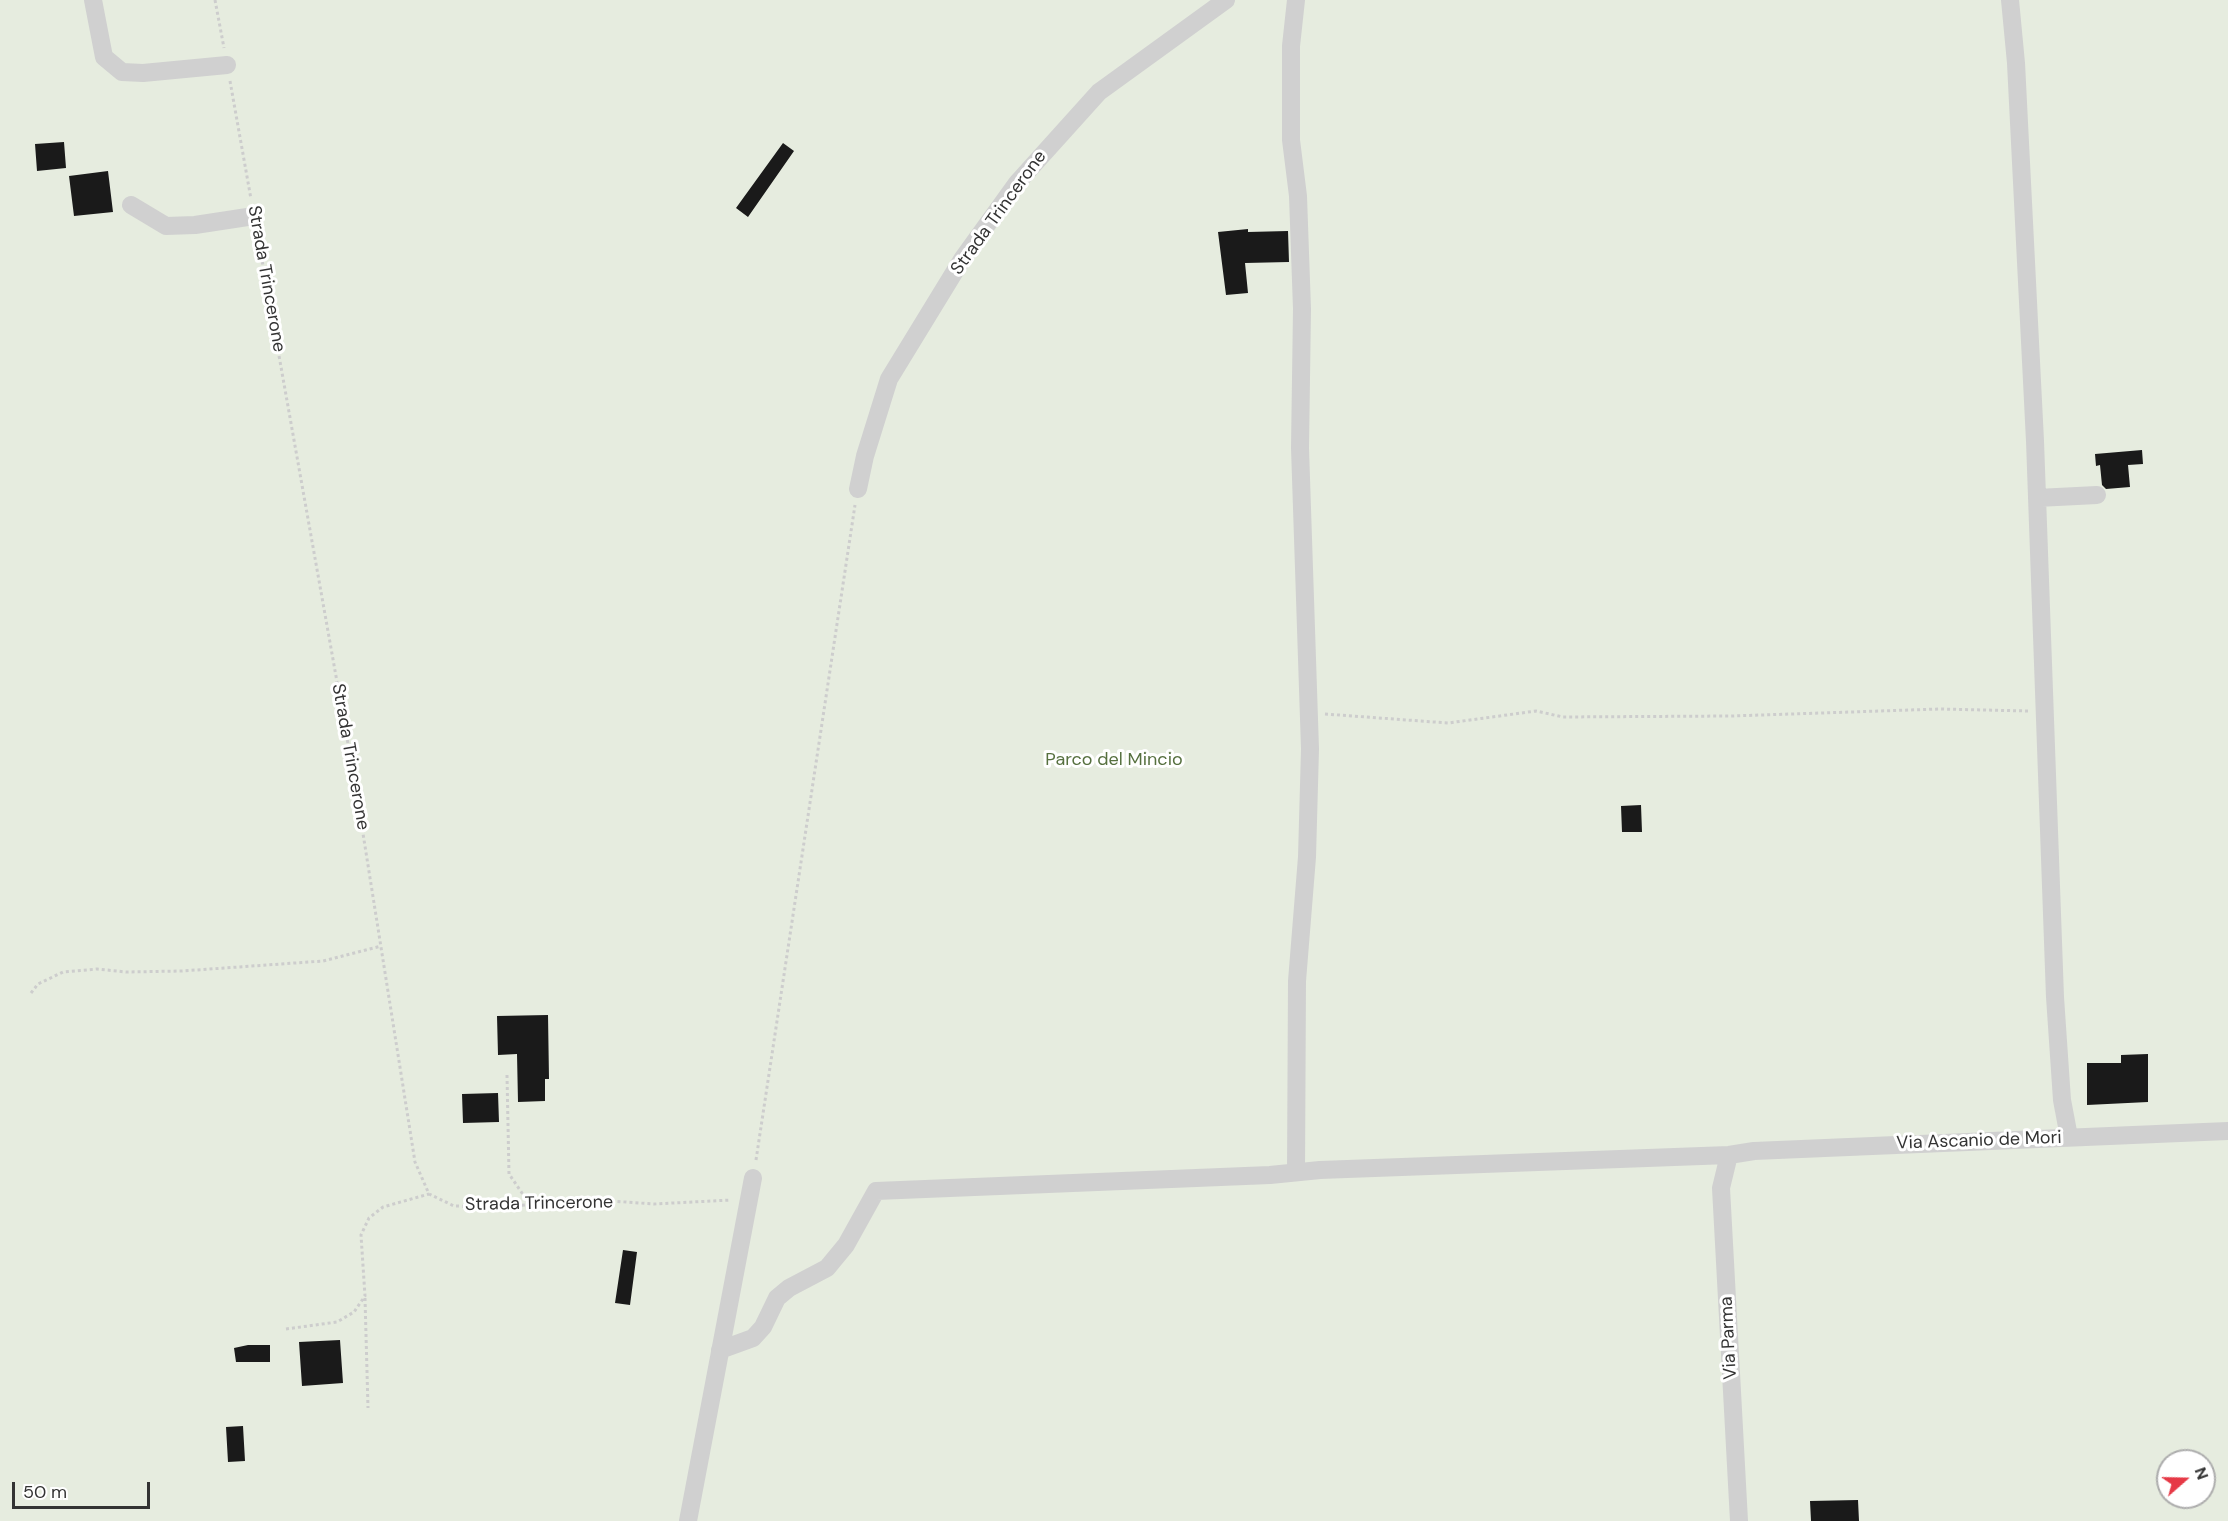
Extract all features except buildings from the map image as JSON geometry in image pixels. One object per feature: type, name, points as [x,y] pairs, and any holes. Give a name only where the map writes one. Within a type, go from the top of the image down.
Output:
[{"type":"street","points":[[93,0],[104,57],[122,72],[143,73],[227,65]]},
{"type":"street","name":"Strada Trincerone","points":[[858,489],[865,456],[889,379],[963,258],[1017,183],[1099,92],[1226,0]]},
{"type":"street","points":[[1296,0],[1291,46],[1291,140],[1298,196],[1302,309],[1300,448],[1308,712],[1306,858],[1297,981],[1296,1172]]},
{"type":"street","points":[[2010,0],[2016,63],[2037,498],[2055,997],[2062,1100],[2069,1137]]},
{"type":"street","points":[[131,205],[166,226],[195,225],[254,216]]},
{"type":"street","points":[[2037,498],[2097,495]]},
{"type":"street","name":"Via Ascanio de Mori","points":[[720,1350],[753,1338],[763,1327],[777,1298],[789,1288],[827,1268],[846,1245],[876,1191],[1730,1155],[1754,1151],[2228,1131]]},
{"type":"street","name":"Via Parma","points":[[1730,1155],[1721,1188],[1739,1521]]},
{"type":"street","points":[[688,1521],[753,1178]]},
{"type":"path","name":"Strada Trincerone","points":[[215,0],[351,759],[415,1162],[429,1194],[454,1206],[505,1207],[582,1199],[654,1204],[750,1199]]},
{"type":"path","points":[[753,1178],[858,489]]},
{"type":"path","points":[[1308,712],[1448,723],[1536,711],[1563,717],[1731,716],[1940,709],[2030,711],[2046,715]]},
{"type":"path","points":[[31,993],[38,984],[63,972],[97,969],[126,972],[182,971],[323,961],[381,946]]},
{"type":"path","points":[[507,1075],[509,1174],[522,1192],[540,1203]]},
{"type":"path","points":[[368,1408],[361,1235],[369,1218],[383,1207],[429,1194]]},
{"type":"path","points":[[286,1329],[337,1322],[354,1312],[364,1296]]},
{"type":"green space","name":"Parco del Mincio","points":[[0,0],[2228,0],[2228,1521],[0,1521]]}]
